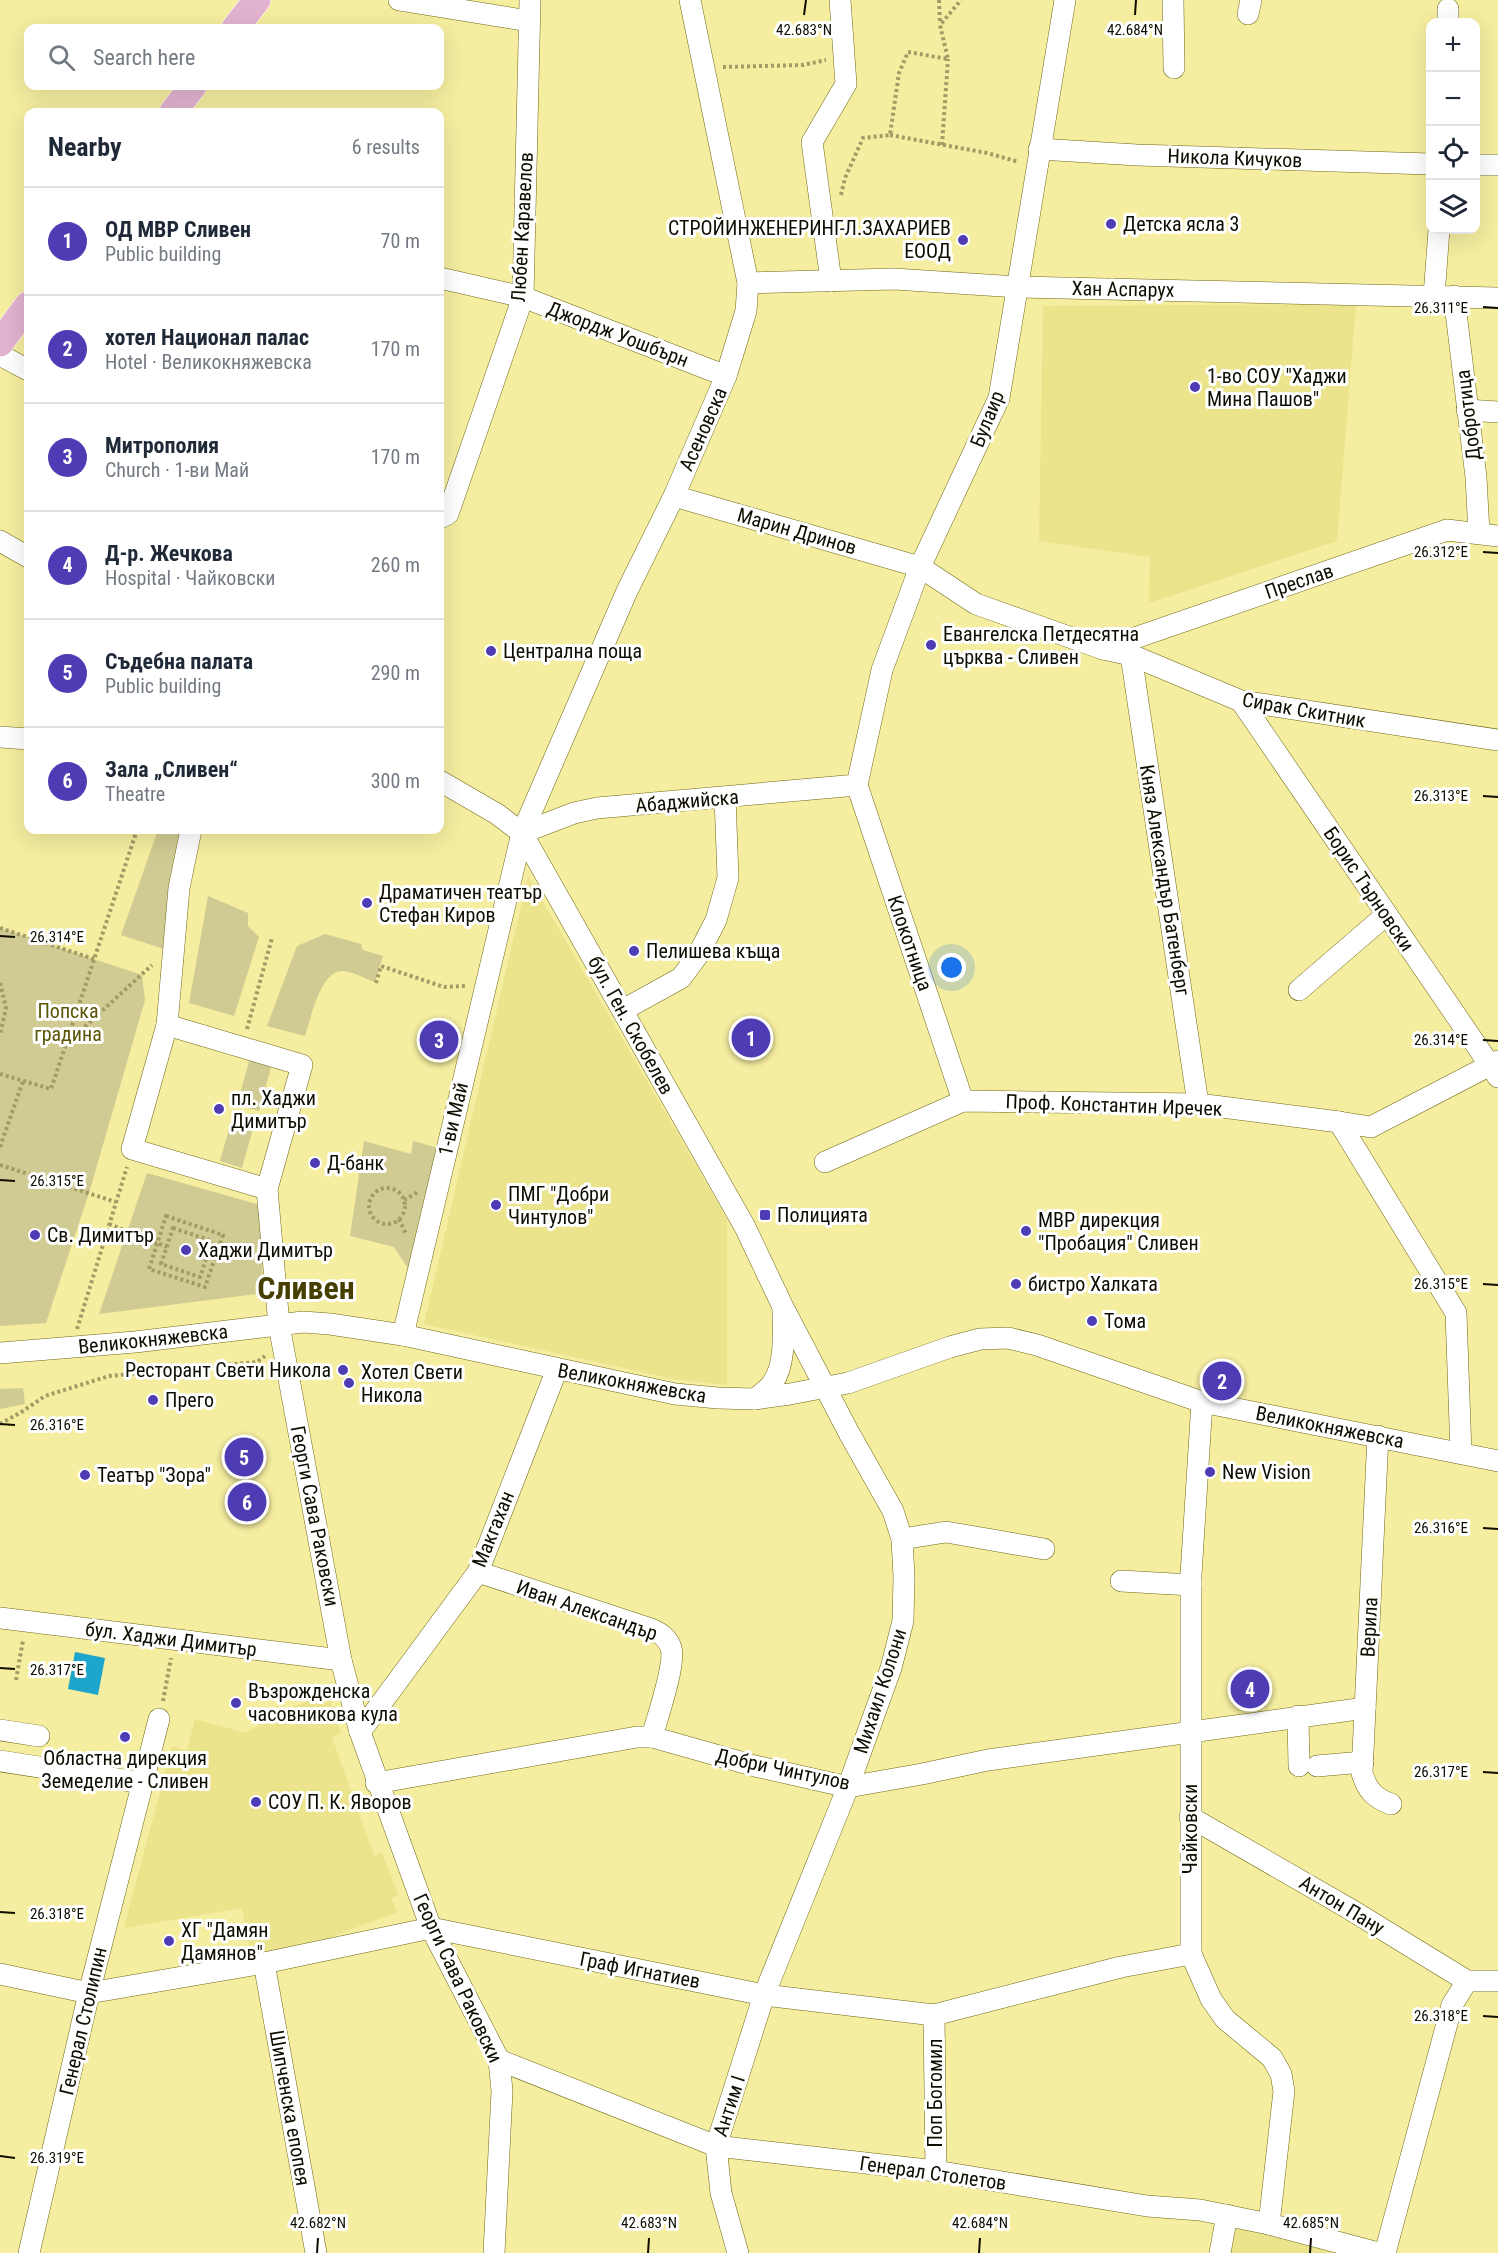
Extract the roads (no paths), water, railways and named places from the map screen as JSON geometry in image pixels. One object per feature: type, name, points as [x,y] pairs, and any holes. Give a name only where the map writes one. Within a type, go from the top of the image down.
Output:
[{"type":"main road","points":[[238,24],[257,0]]},
{"type":"main road","points":[[176,108],[190,90]]},
{"type":"main road","points":[[0,343],[24,310]]},
{"type":"street","points":[[399,0],[530,10]]},
{"type":"street","name":"Асеновска","points":[[522,833],[627,591],[674,496],[726,376],[746,311],[748,283],[690,0]]},
{"type":"street","points":[[831,281],[812,142],[846,84],[840,0]]},
{"type":"street","name":"Булаир","points":[[857,785],[882,670],[920,567],[999,398],[1065,0]]},
{"type":"street","points":[[1173,0],[1174,68]]},
{"type":"street","name":"Любен Каравелов","points":[[444,516],[523,297],[530,10]]},
{"type":"street","name":"Никола Кичуков","points":[[1038,158],[1137,155],[1426,164]]},
{"type":"street","points":[[1480,165],[1498,165]]},
{"type":"street","name":"Добротица","points":[[1439,234],[1444,296],[1467,410],[1476,477],[1489,534]]},
{"type":"street","name":"Джордж Уошбърн","points":[[444,279],[523,297],[726,376]]},
{"type":"street","name":"Хан Аспарух","points":[[748,283],[894,279],[1018,287],[1498,298]]},
{"type":"street","points":[[0,355],[24,368]]},
{"type":"street","points":[[1467,410],[1498,412]]},
{"type":"street","name":"Марин Дринов","points":[[674,496],[920,567]]},
{"type":"street","name":"Преслав","points":[[1103,649],[1447,530],[1489,534]]},
{"type":"street","points":[[0,541],[24,555]]},
{"type":"street","name":"Сирак Скитник","points":[[920,567],[976,604],[1103,649],[1131,655],[1241,701],[1498,740]]},
{"type":"street","name":"Княз Александър Батенберг","points":[[1131,655],[1198,1104]]},
{"type":"street","name":"Борис Търновски","points":[[1241,701],[1386,915],[1495,1068]]},
{"type":"street","points":[[0,737],[24,739]]},
{"type":"street","name":"бул. Ген. Скобелев","points":[[444,783],[497,814],[522,833],[745,1227],[782,1305],[826,1388]]},
{"type":"street","name":"Абаджийска","points":[[522,833],[574,813],[597,808],[857,785]]},
{"type":"street","name":"Клокотница","points":[[857,785],[963,1101]]},
{"type":"street","points":[[623,1010],[681,978],[698,955],[716,920],[728,878],[725,797]]},
{"type":"street","name":"1-ви Май","points":[[404,1335],[484,985],[522,833]]},
{"type":"street","points":[[167,1025],[302,1065],[267,1190],[132,1149],[167,1025],[179,888],[190,834]]},
{"type":"street","points":[[1299,990],[1386,915]]},
{"type":"street","name":"Проф. Константин Иречек","points":[[825,1162],[963,1101],[1198,1104],[1371,1126],[1495,1068]]},
{"type":"street","points":[[1339,1122],[1456,1313],[1461,1453]]},
{"type":"street","name":"Георги Сава Раковски","points":[[267,1190],[281,1334],[341,1660],[360,1732],[376,1783],[430,1928],[499,2060],[502,2091],[494,2253]]},
{"type":"street","points":[[755,1399],[774,1382],[780,1364],[784,1345],[782,1305]]},
{"type":"street","name":"Великокняжевска","points":[[0,1353],[281,1334],[303,1322],[404,1335],[675,1394],[755,1399],[848,1383],[950,1347],[980,1339],[1008,1338],[1037,1345],[1202,1402],[1498,1461]]},
{"type":"street","name":"Макгахан","points":[[360,1732],[478,1572],[557,1369]]},
{"type":"street","name":"Михаил Колони","points":[[764,1995],[848,1787],[891,1668],[903,1621],[902,1539],[889,1502],[826,1388]]},
{"type":"street","name":"Чайковски","points":[[1202,1402],[1191,1585],[1191,1954],[1211,1999],[1225,2019],[1272,2058],[1281,2074],[1284,2091],[1269,2223]]},
{"type":"street","name":"Верила","points":[[1378,1436],[1362,1773],[1371,1793],[1391,1804]]},
{"type":"street","points":[[902,1539],[946,1532],[1044,1549]]},
{"type":"street","name":"Иван Александър","points":[[478,1572],[651,1629],[664,1636],[672,1649],[672,1657],[652,1737]]},
{"type":"street","points":[[1121,1581],[1191,1585]]},
{"type":"street","name":"бул. Хаджи Димитър","points":[[0,1618],[341,1660]]},
{"type":"street","name":"Добри Чинтулов","points":[[376,1783],[637,1737],[652,1737],[755,1766],[848,1787],[988,1760],[1365,1708]]},
{"type":"street","points":[[1298,1716],[1308,1766],[1363,1762]]},
{"type":"street","name":"Генерал Столипин","points":[[29,2253],[88,1992],[159,1719]]},
{"type":"street","points":[[0,1730],[39,1736]]},
{"type":"street","points":[[0,1761],[142,1783]]},
{"type":"street","name":"Антон Пану","points":[[1190,1817],[1348,1908],[1467,1981]]},
{"type":"street","name":"Граф Игнатиев","points":[[88,1992],[264,1963],[430,1928],[764,1995],[934,2015],[1121,1967],[1191,1954]]},
{"type":"street","name":"Шипченска епопея","points":[[264,1963],[316,2253]]},
{"type":"street","points":[[0,1974],[88,1992]]},
{"type":"street","points":[[1385,2253],[1452,2005],[1467,1981],[1498,1981]]},
{"type":"street","name":"Антим I","points":[[738,2253],[721,2193],[716,2146],[764,1995]]},
{"type":"street","name":"Поп Богомил","points":[[934,2015],[936,2171]]},
{"type":"street","name":"Генерал Столетов","points":[[499,2060],[716,2146],[936,2171],[1147,2206],[1200,2210],[1269,2223],[1378,2253]]},
{"type":"street","points":[[1220,2253],[1227,2215]]},
{"type":"water","points":[[75,1652],[105,1658],[98,1695],[68,1689]]},
{"type":"place","name":"Детска ясла 3","points":[[1111,224]]},
{"type":"place","name":"СТРОЙИНЖЕНЕРИНГ-Л.ЗАХАРИЕВ ЕООД","points":[[963,240]]},
{"type":"place","name":"1-во СОУ \"Хаджи Мина Пашов\"","points":[[1195,387]]},
{"type":"place","name":"Евангелска Петдесятна църква - Сливен","points":[[931,645]]},
{"type":"place","name":"Централна поща","points":[[491,651]]},
{"type":"place","name":"Драматичен театър Стефан Киров","points":[[367,903]]},
{"type":"place","name":"Пелишева къща","points":[[634,951]]},
{"type":"place","name":"ОД МВР Сливен","points":[[751,1038]]},
{"type":"place","name":"Митрополия","points":[[439,1040]]},
{"type":"place","name":"пл. Хаджи Димитър","points":[[219,1109]]},
{"type":"place","name":"Д-банк","points":[[315,1163]]},
{"type":"place","name":"ПМГ \"Добри Чинтулов\"","points":[[496,1205]]},
{"type":"place","name":"Полицията","points":[[765,1215]]},
{"type":"place","name":"МВР дирекция \"Пробация\" Сливен","points":[[1026,1231]]},
{"type":"place","name":"Св. Димитър","points":[[35,1235]]},
{"type":"place","name":"Хаджи Димитър","points":[[186,1250]]},
{"type":"place","name":"бистро Халката","points":[[1016,1284]]},
{"type":"place","name":"Тома","points":[[1092,1321]]},
{"type":"place","name":"Ресторант Свети Никола","points":[[343,1370]]},
{"type":"place","name":"хотел Национал палас","points":[[1222,1381]]},
{"type":"place","name":"Хотел Свети Никола","points":[[349,1383]]},
{"type":"place","name":"Прего","points":[[153,1400]]},
{"type":"place","name":"Съдебна палата","points":[[244,1457]]},
{"type":"place","name":"New Vision","points":[[1210,1472]]},
{"type":"place","name":"Театър \"Зора\"","points":[[85,1475]]},
{"type":"place","name":"Зала „Сливен“","points":[[247,1502]]},
{"type":"place","name":"Д-р. Жечкова","points":[[1250,1689]]},
{"type":"place","name":"Възрожденска часовникова кула","points":[[236,1703]]},
{"type":"place","name":"Областна дирекция Земеделие - Сливен","points":[[125,1737]]},
{"type":"place","name":"СОУ П. К. Яворов","points":[[256,1802]]},
{"type":"place","name":"ХГ \"Дамян Дамянов\"","points":[[169,1941]]},
{"type":"district","name":"Сливен","points":[[306,1288]]},
{"type":"park label","name":"Попска градина","points":[[68,1022]]}]
